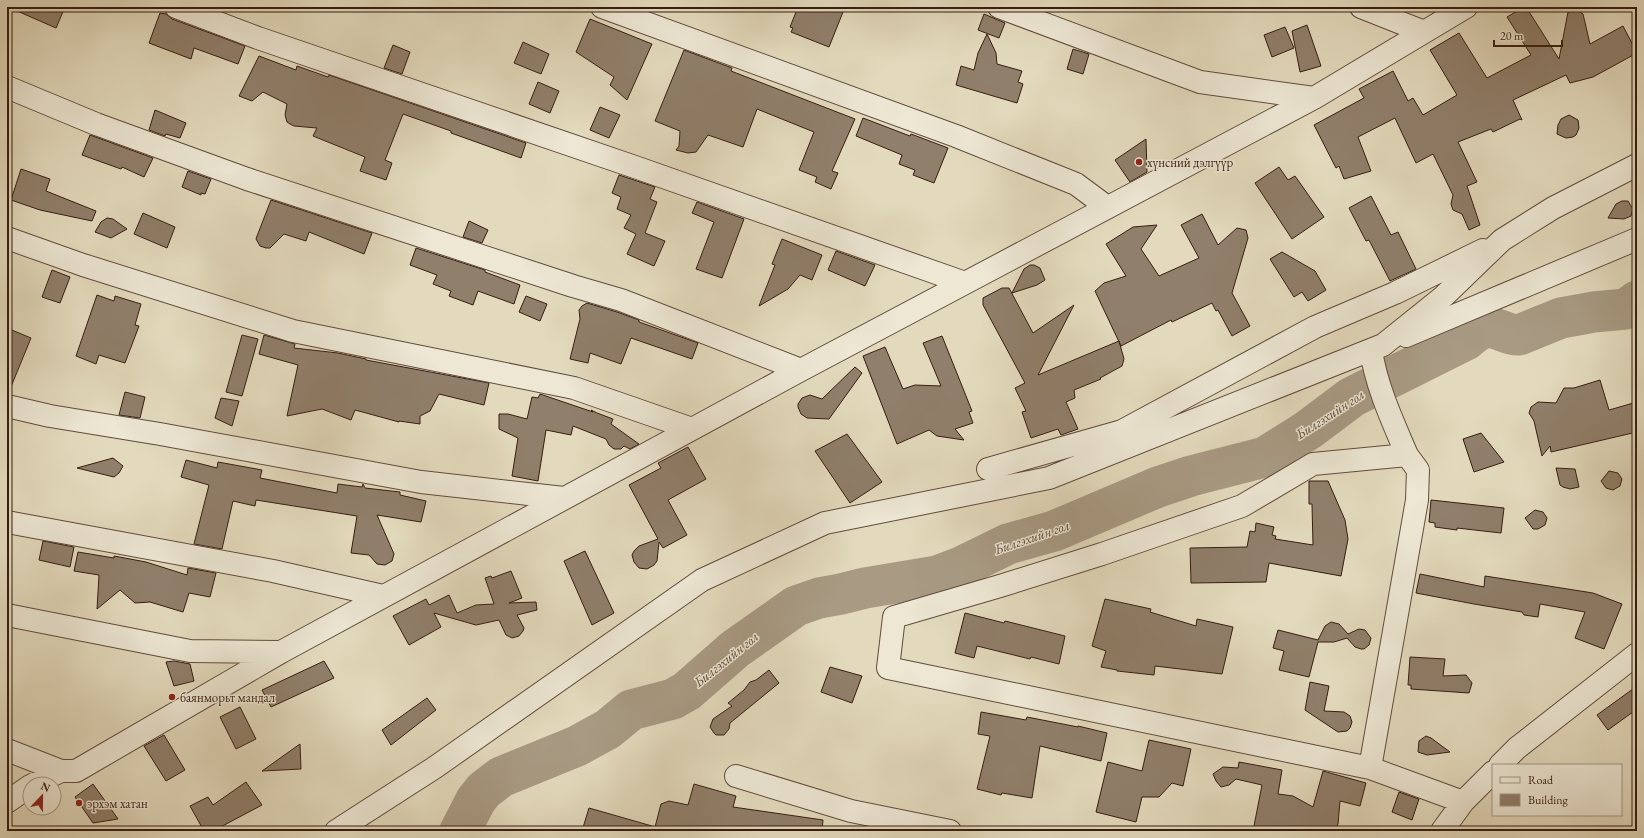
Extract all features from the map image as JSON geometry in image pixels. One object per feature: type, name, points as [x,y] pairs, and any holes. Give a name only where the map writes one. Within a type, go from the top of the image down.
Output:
[{"type":"street","points":[[176,7],[258,38],[635,167],[965,283]]},
{"type":"street","points":[[602,7],[956,136],[1076,184],[1107,208]]},
{"type":"street","points":[[999,7],[1200,82],[1314,98]]},
{"type":"street","points":[[1361,7],[1424,32]]},
{"type":"street","points":[[7,750],[60,771],[76,771],[281,652],[383,596],[801,370],[1314,98],[1466,7]]},
{"type":"street","points":[[7,87],[96,124],[229,173],[573,286],[621,300],[801,370]]},
{"type":"street","points":[[988,469],[1122,431],[1315,327],[1395,293],[1502,240],[1552,208],[1637,166]]},
{"type":"street","points":[[7,238],[83,265],[293,331],[574,388],[692,429]]},
{"type":"street","points":[[336,831],[434,768],[702,580],[825,523],[1050,478],[1376,353],[1637,239]]},
{"type":"street","points":[[1376,353],[1444,296],[1502,240]]},
{"type":"street","points":[[1370,768],[1417,500],[1418,470],[1408,455],[1391,416],[1376,353]]},
{"type":"street","points":[[7,406],[50,416],[421,482],[564,498]]},
{"type":"street","points":[[1408,455],[1313,464],[1242,506],[1102,554],[894,617],[888,668],[1370,768],[1464,802]]},
{"type":"street","points":[[7,522],[273,571],[383,596]]},
{"type":"street","points":[[7,615],[190,651],[281,652]]},
{"type":"street","points":[[1501,764],[1517,748],[1637,654]]},
{"type":"street","points":[[50,776],[60,771]]},
{"type":"street","points":[[1442,831],[1464,802],[1492,773]]},
{"type":"street","points":[[736,776],[851,812],[950,831]]},
{"type":"street","points":[[7,802],[22,792]]},
{"type":"building","points":[[8,7],[65,7],[56,28]]},
{"type":"building","points":[[798,7],[845,7],[829,47],[791,32],[793,28],[790,27]]},
{"type":"building","points":[[1526,7],[1559,59],[1568,12],[1577,10],[1583,14],[1590,44],[1623,26],[1637,53],[1593,77],[1570,83],[1566,75],[1513,100],[1522,120],[1520,119],[1493,132],[1491,129],[1458,142],[1477,182],[1467,186],[1480,225],[1469,230],[1462,214],[1453,210],[1451,204],[1453,195],[1433,154],[1416,163],[1395,118],[1358,137],[1371,171],[1344,179],[1339,166],[1336,168],[1314,125],[1364,98],[1359,89],[1393,71],[1408,101],[1413,98],[1423,115],[1457,95],[1430,50],[1459,33],[1487,78],[1531,55],[1507,17]]},
{"type":"building","points":[[160,13],[166,14],[172,19],[245,46],[238,64],[194,48],[191,59],[149,43]]},
{"type":"building","points":[[984,14],[1005,23],[999,38],[978,30]]},
{"type":"building","points":[[590,19],[652,44],[627,100],[610,85],[614,77],[576,52]]},
{"type":"building","points":[[1307,25],[1321,66],[1300,72],[1292,31]]},
{"type":"building","points":[[1285,27],[1294,48],[1272,57],[1264,35]]},
{"type":"building","points":[[987,34],[996,53],[997,64],[1022,71],[1018,82],[1023,84],[1017,103],[956,85],[961,66],[974,70],[978,53]]},
{"type":"building","points":[[523,42],[549,54],[541,74],[514,63]]},
{"type":"building","points":[[393,45],[410,52],[402,74],[384,68]]},
{"type":"building","points":[[1073,49],[1089,54],[1083,74],[1067,69]]},
{"type":"building","points":[[684,50],[732,68],[731,71],[855,119],[832,171],[838,173],[831,189],[815,182],[817,177],[799,170],[814,132],[757,109],[743,147],[708,135],[696,152],[688,153],[676,150],[679,146],[680,131],[655,121]]},
{"type":"building","points":[[259,56],[296,70],[297,66],[328,77],[329,75],[526,143],[521,158],[403,114],[385,160],[392,163],[386,180],[360,171],[365,157],[313,136],[317,128],[294,126],[287,122],[285,115],[287,104],[263,92],[252,101],[239,96]]},
{"type":"building","points":[[538,82],[559,91],[550,113],[529,104]]},
{"type":"building","points":[[600,107],[620,115],[609,138],[590,130]]},
{"type":"building","points":[[155,110],[186,123],[180,138],[166,134],[165,136],[149,130]]},
{"type":"building","points":[[1569,115],[1578,120],[1579,128],[1576,135],[1566,138],[1557,134],[1558,125],[1561,119]]},
{"type":"building","points":[[863,118],[910,136],[911,134],[948,148],[934,183],[913,175],[915,170],[899,164],[902,155],[856,136]]},
{"type":"building","points":[[90,135],[153,158],[144,177],[122,167],[121,169],[82,155]]},
{"type":"building","name":"хүнсний дэлгүүр","points":[[1146,139],[1147,172],[1130,182],[1115,160]]},
{"type":"building","points":[[1279,167],[1288,180],[1295,176],[1324,217],[1292,239],[1255,183]]},
{"type":"building","points":[[21,169],[50,179],[46,191],[96,211],[92,221],[40,210],[11,200]]},
{"type":"building","points":[[188,171],[211,179],[205,194],[201,193],[201,195],[182,187]]},
{"type":"building","points":[[619,175],[655,187],[650,199],[657,202],[645,233],[665,241],[654,266],[627,254],[636,234],[624,228],[631,215],[617,209],[621,197],[612,193]]},
{"type":"building","points":[[1371,196],[1391,235],[1398,232],[1416,269],[1390,281],[1369,240],[1366,241],[1349,208]]},
{"type":"building","points":[[271,200],[372,233],[364,254],[309,232],[306,241],[284,234],[270,248],[260,246],[256,239]]},
{"type":"building","points":[[1622,201],[1628,201],[1633,209],[1631,216],[1624,219],[1608,218],[1616,204]]},
{"type":"building","points":[[697,202],[744,219],[722,278],[696,269],[714,222],[692,213]]},
{"type":"building","points":[[143,213],[175,227],[167,248],[134,234]]},
{"type":"building","points":[[1202,214],[1218,245],[1237,228],[1246,230],[1248,238],[1232,293],[1250,326],[1232,336],[1218,310],[1216,311],[1212,303],[1172,322],[1171,320],[1121,346],[1095,291],[1104,283],[1126,276],[1106,244],[1133,227],[1157,225],[1141,249],[1159,276],[1199,258],[1181,225]]},
{"type":"building","points":[[107,218],[113,219],[127,229],[111,238],[95,232],[101,222]]},
{"type":"building","points":[[469,221],[488,230],[482,243],[463,237]]},
{"type":"building","points":[[782,239],[822,255],[812,280],[800,275],[788,289],[759,306],[775,265],[772,264]]},
{"type":"building","points":[[416,248],[485,270],[485,272],[520,285],[514,304],[478,291],[473,305],[449,296],[451,291],[433,284],[437,275],[410,265]]},
{"type":"building","points":[[836,251],[875,265],[865,286],[828,270]]},
{"type":"building","points":[[1282,252],[1315,271],[1326,290],[1308,301],[1302,292],[1294,297],[1270,259]]},
{"type":"building","points":[[1030,265],[1040,268],[1045,280],[1037,285],[1012,293],[1024,269]]},
{"type":"building","points":[[52,270],[70,277],[60,303],[42,297]]},
{"type":"building","points":[[1002,288],[1009,288],[1033,333],[1074,305],[1038,375],[1119,341],[1124,359],[1122,366],[1100,378],[1101,379],[1074,390],[1075,398],[1066,402],[1078,429],[1061,435],[1058,429],[1031,438],[1022,412],[1026,411],[1015,388],[1025,383],[983,305],[983,298]]},
{"type":"building","points":[[97,295],[114,301],[115,296],[141,304],[135,325],[139,326],[125,363],[99,355],[96,364],[76,356]]},
{"type":"building","points":[[526,296],[547,304],[540,321],[519,312]]},
{"type":"building","points":[[587,303],[617,312],[639,320],[639,322],[698,343],[692,359],[631,338],[621,364],[590,353],[588,363],[570,359],[580,319],[579,310]]},
{"type":"building","points":[[7,328],[31,338],[8,394],[7,394]]},
{"type":"building","points":[[242,335],[258,339],[242,396],[226,392]]},
{"type":"building","points":[[264,335],[295,344],[294,348],[338,353],[366,360],[489,383],[484,405],[439,394],[430,411],[420,416],[420,424],[399,422],[355,410],[351,420],[322,409],[287,416],[298,365],[259,354]]},
{"type":"building","points":[[942,336],[972,411],[969,412],[973,423],[955,429],[964,440],[937,436],[929,430],[897,444],[863,356],[885,347],[903,389],[915,385],[941,386],[923,343]]},
{"type":"building","points":[[855,367],[862,373],[829,419],[807,418],[801,414],[798,404],[802,398],[810,395],[822,399]]},
{"type":"building","points":[[1600,380],[1609,410],[1637,402],[1637,432],[1551,452],[1550,446],[1542,456],[1534,421],[1529,413],[1531,407],[1538,402],[1556,403],[1564,388],[1574,388]]},
{"type":"building","points":[[125,392],[145,397],[140,418],[119,415]]},
{"type":"building","points":[[540,394],[593,412],[591,410],[613,419],[611,424],[639,444],[630,449],[624,446],[621,449],[614,449],[609,445],[606,439],[573,426],[571,435],[546,430],[538,481],[512,476],[518,438],[499,429],[499,414],[508,414],[527,419],[532,397],[538,398]]},
{"type":"building","points":[[221,398],[239,401],[232,426],[215,418]]},
{"type":"building","points":[[1481,433],[1504,462],[1474,472],[1463,439]]},
{"type":"building","points":[[847,434],[882,482],[850,503],[815,451]]},
{"type":"building","points":[[688,447],[706,479],[668,500],[687,535],[663,548],[659,542],[657,561],[654,565],[647,569],[639,568],[634,562],[632,555],[634,551],[639,546],[658,539],[629,485],[661,468],[658,463]]},
{"type":"building","points":[[113,458],[123,466],[119,473],[114,477],[77,468]]},
{"type":"building","points":[[186,460],[217,468],[218,462],[262,470],[260,478],[337,493],[338,484],[362,487],[363,484],[365,488],[400,492],[400,495],[426,501],[421,522],[377,515],[394,554],[392,561],[385,565],[377,564],[369,555],[351,553],[357,516],[256,500],[255,506],[233,501],[222,549],[194,544],[209,485],[181,477]]},
{"type":"building","points":[[1556,468],[1575,469],[1579,487],[1570,489],[1560,485]]},
{"type":"building","points":[[1609,471],[1618,473],[1622,479],[1620,486],[1613,490],[1606,488],[1601,481]]},
{"type":"building","points":[[1309,481],[1328,481],[1345,520],[1348,539],[1341,576],[1269,563],[1266,582],[1191,583],[1190,548],[1247,547],[1250,531],[1255,532],[1256,523],[1274,527],[1272,535],[1276,536],[1275,539],[1313,545],[1312,504],[1309,504]]},
{"type":"building","points":[[1431,500],[1504,508],[1501,533],[1435,527],[1435,523],[1429,522]]},
{"type":"building","points":[[1535,510],[1543,512],[1547,518],[1545,525],[1538,529],[1533,529],[1525,518]]},
{"type":"building","points":[[43,541],[74,547],[70,567],[39,560]]},
{"type":"building","points":[[585,551],[614,613],[592,625],[564,561]]},
{"type":"building","points":[[78,552],[114,558],[114,556],[146,562],[187,575],[188,568],[216,573],[210,597],[189,593],[183,612],[150,602],[135,603],[120,590],[97,609],[99,575],[74,571]]},
{"type":"building","points":[[511,571],[522,598],[509,603],[536,602],[537,610],[517,615],[524,628],[519,636],[512,638],[506,635],[499,620],[476,625],[434,613],[441,627],[409,645],[393,616],[426,599],[429,605],[449,595],[457,613],[476,605],[494,604],[485,578],[491,576],[492,578]]},
{"type":"building","points":[[1420,574],[1484,587],[1485,576],[1593,593],[1622,604],[1604,649],[1575,638],[1585,612],[1540,604],[1538,617],[1524,615],[1522,612],[1416,593]]},
{"type":"building","points":[[1105,599],[1151,609],[1150,612],[1196,626],[1197,619],[1233,627],[1222,674],[1155,666],[1154,675],[1117,671],[1101,667],[1106,651],[1092,646]]},
{"type":"building","points":[[965,613],[1065,636],[1059,664],[1031,657],[1030,659],[977,646],[974,658],[955,653]]},
{"type":"building","points":[[1331,622],[1339,624],[1348,634],[1359,629],[1365,630],[1371,638],[1369,645],[1364,649],[1361,649],[1355,647],[1347,638],[1334,642],[1318,642],[1309,677],[1279,670],[1284,651],[1273,648],[1278,630],[1318,640],[1325,626]]},
{"type":"building","points":[[1410,657],[1445,659],[1443,676],[1466,675],[1472,683],[1469,693],[1411,689],[1411,685],[1408,685]]},
{"type":"building","points":[[174,661],[190,664],[194,681],[174,686],[166,662]]},
{"type":"building","points":[[324,661],[334,678],[271,707],[262,690]]},
{"type":"building","points":[[830,667],[862,676],[852,703],[821,692]]},
{"type":"building","points":[[769,670],[779,683],[730,723],[729,729],[724,735],[716,735],[710,727],[713,719],[732,706],[728,703],[744,690],[750,682],[756,680]]},
{"type":"building","points":[[1310,682],[1329,686],[1324,711],[1344,712],[1350,716],[1352,722],[1347,731],[1338,732],[1305,710]]},
{"type":"building","points":[[1637,686],[1637,709],[1608,730],[1597,715]]},
{"type":"building","points":[[427,698],[436,710],[391,745],[382,730]]},
{"type":"building","points":[[240,707],[256,739],[236,749],[220,717]]},
{"type":"building","points":[[981,712],[1026,720],[1027,717],[1107,733],[1101,761],[1040,746],[1032,798],[1002,793],[1001,795],[977,789],[990,736],[978,734]]},
{"type":"building","points":[[164,735],[185,770],[166,781],[144,746]]},
{"type":"building","points":[[1426,736],[1450,752],[1427,755],[1418,752],[1419,741]]},
{"type":"building","points":[[1149,740],[1191,749],[1183,786],[1172,783],[1159,797],[1142,797],[1136,822],[1096,812],[1108,762],[1142,771]]},
{"type":"building","points":[[300,744],[301,769],[262,771]]},
{"type":"building","points":[[1239,762],[1282,770],[1278,794],[1293,796],[1313,807],[1323,771],[1366,783],[1360,806],[1340,801],[1338,824],[1334,831],[1253,831],[1262,785],[1236,779],[1229,785],[1221,787],[1213,774],[1223,767],[1238,768]]},
{"type":"building","points":[[246,782],[262,805],[213,831],[204,831],[190,806],[208,797],[213,805]]},
{"type":"building","points":[[93,784],[118,819],[93,823],[75,797]]},
{"type":"building","points":[[694,784],[736,796],[733,807],[823,820],[822,831],[654,831],[661,804],[669,801],[688,805]]},
{"type":"building","points":[[1399,792],[1419,799],[1412,820],[1392,812]]},
{"type":"building","points":[[589,808],[652,826],[651,831],[582,831]]},
{"type":"waterway","name":"Билгэхийн гол","points":[[460,831],[476,800],[484,790],[501,777],[577,746],[608,729],[631,710],[673,699],[687,691],[735,649],[796,606],[819,598],[865,588],[937,576],[961,567],[1008,544],[1054,531],[1158,487],[1191,476],[1265,457],[1308,430],[1352,397],[1466,340],[1482,329],[1491,328],[1509,334],[1519,335],[1561,318],[1594,312],[1626,309],[1637,301]]},
{"type":"place","name":"хүнсний дэлгүүр","points":[[1139,162]]},
{"type":"place","name":"баянморьт мандал","points":[[172,697]]},
{"type":"place","name":"эрхэм хатан","points":[[79,803]]}]
